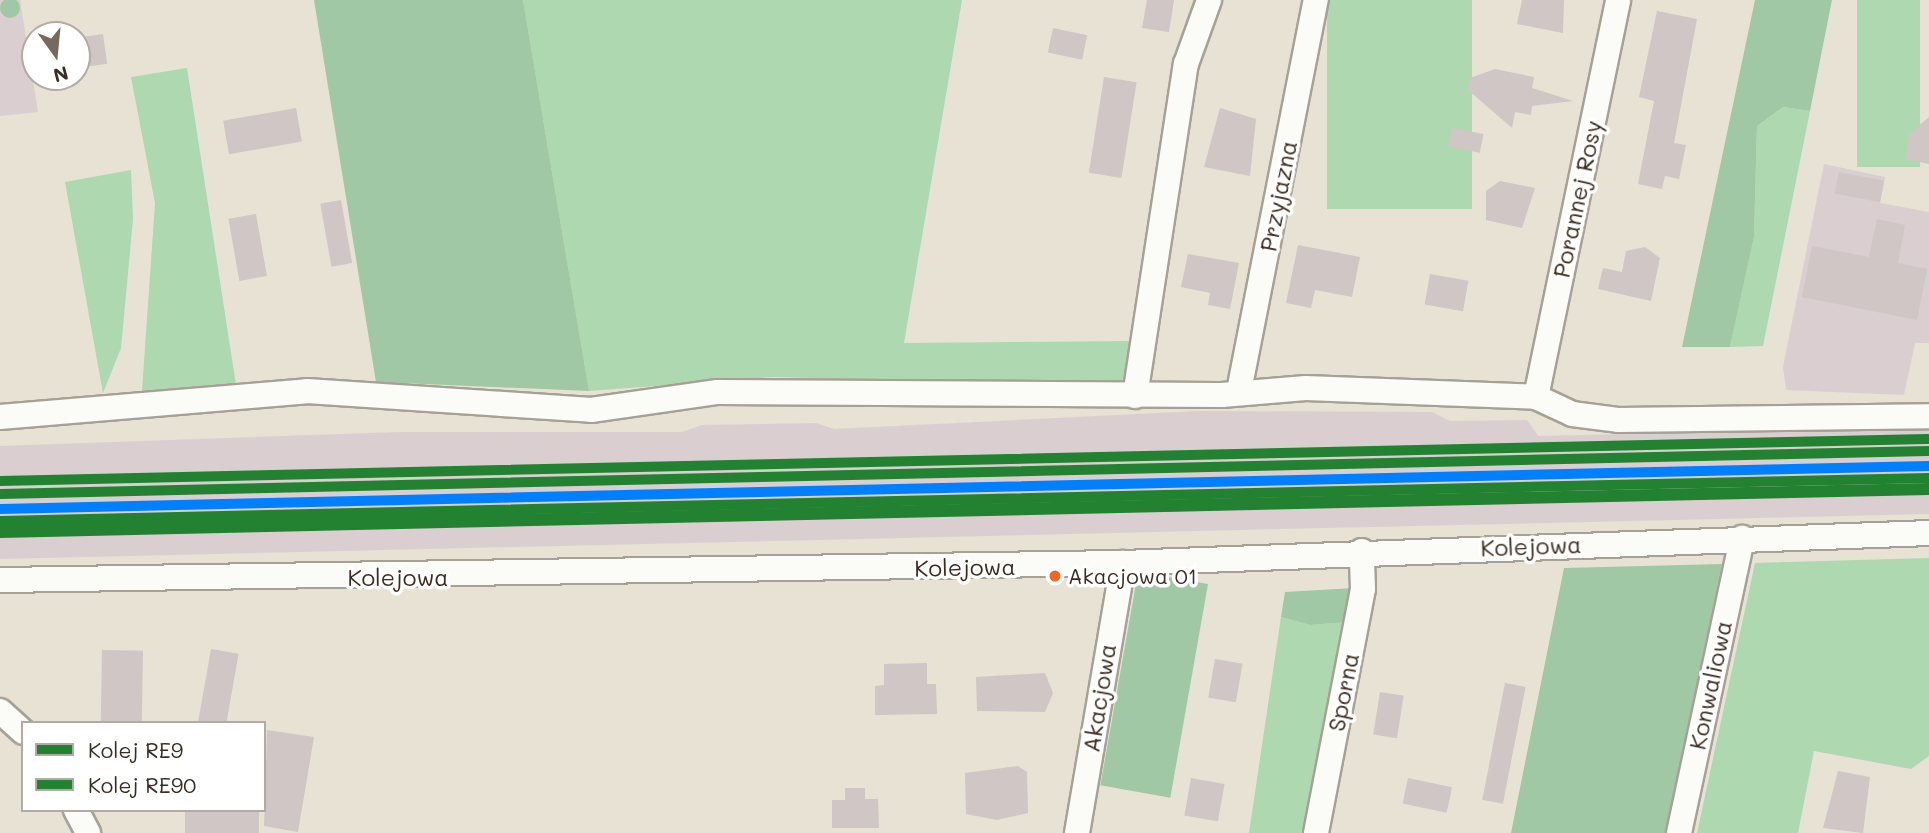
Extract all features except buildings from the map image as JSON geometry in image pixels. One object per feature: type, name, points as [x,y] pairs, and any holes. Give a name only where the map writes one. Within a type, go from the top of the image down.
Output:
[{"type":"street","points":[[1135,396],[1186,64],[1209,0]]},
{"type":"street","name":"Przyjazna","points":[[1239,391],[1316,0]]},
{"type":"street","name":"Porannej Rosy","points":[[1536,397],[1618,0]]},
{"type":"street","points":[[0,417],[307,391],[591,410],[718,393],[1135,396],[1239,391],[1536,397],[1572,414],[1618,420],[1929,416]]},
{"type":"street","name":"Kolejowa","points":[[0,580],[1123,563],[1362,551],[1929,533]]},
{"type":"street","name":"Konwaliowa","points":[[1679,833],[1742,538]]},
{"type":"street","name":"Sporna","points":[[1316,833],[1363,589],[1362,551]]},
{"type":"street","name":"Akacjowa","points":[[1077,833],[1123,563]]},
{"type":"street","points":[[0,711],[21,730]]},
{"type":"street","points":[[77,812],[88,833]]},
{"type":"shaded area","points":[[0,0],[20,0],[23,21],[21,21],[21,91],[35,91],[38,112],[0,116]]},
{"type":"shaded area","points":[[1824,164],[1885,177],[1880,203],[1929,212],[1929,343],[1915,343],[1904,395],[1786,390],[1783,367]]},
{"type":"shaded area","points":[[1198,411],[1432,412],[1450,421],[1527,420],[1538,436],[1929,427],[1929,514],[0,559],[0,446],[400,432],[682,432],[702,425],[816,423],[834,429]]},
{"type":"green space","points":[[6,-1],[14,-1],[19,4],[19,12],[14,17],[6,17],[1,12],[1,4]]},
{"type":"green space","points":[[314,0],[523,0],[589,391],[376,382]]},
{"type":"green space","points":[[523,0],[962,0],[904,343],[1135,341],[1129,386],[773,377],[589,391]]},
{"type":"green space","points":[[1327,0],[1472,0],[1472,209],[1327,209]]},
{"type":"green space","points":[[1755,0],[1832,0],[1810,111],[1783,107],[1757,126],[1754,237],[1730,347],[1682,347]]},
{"type":"green space","points":[[1857,0],[1920,0],[1920,167],[1857,167]]},
{"type":"green space","points":[[187,68],[236,385],[142,391],[155,203],[131,77]]},
{"type":"green space","points":[[1783,107],[1810,111],[1763,346],[1730,347],[1754,237],[1757,126]]},
{"type":"green space","points":[[131,170],[133,219],[121,348],[103,393],[65,182]]},
{"type":"green space","points":[[1929,558],[1929,756],[1911,769],[1814,751],[1798,833],[1697,833],[1755,563]]},
{"type":"green space","points":[[1722,564],[1666,833],[1511,833],[1564,568]]},
{"type":"green space","points":[[1138,572],[1208,584],[1170,798],[1100,785]]},
{"type":"green space","points":[[1354,588],[1348,622],[1310,625],[1281,617],[1285,592]]},
{"type":"green space","points":[[1281,617],[1310,625],[1348,622],[1309,833],[1249,833]]},
{"type":"rail line","name":"RE9","points":[[0,521],[1929,478]]},
{"type":"rail line","name":"RE90","points":[[0,533],[1929,490]]},
{"type":"transit line","points":[[0,481],[1928,439]]},
{"type":"transit line","points":[[0,494],[1929,451]]},
{"type":"transit line","points":[[0,509],[1929,466]]},
{"type":"transit line","points":[[1,530],[1929,488]]},
{"type":"place","name":"Akacjowa 01","points":[[1055,576]]}]
